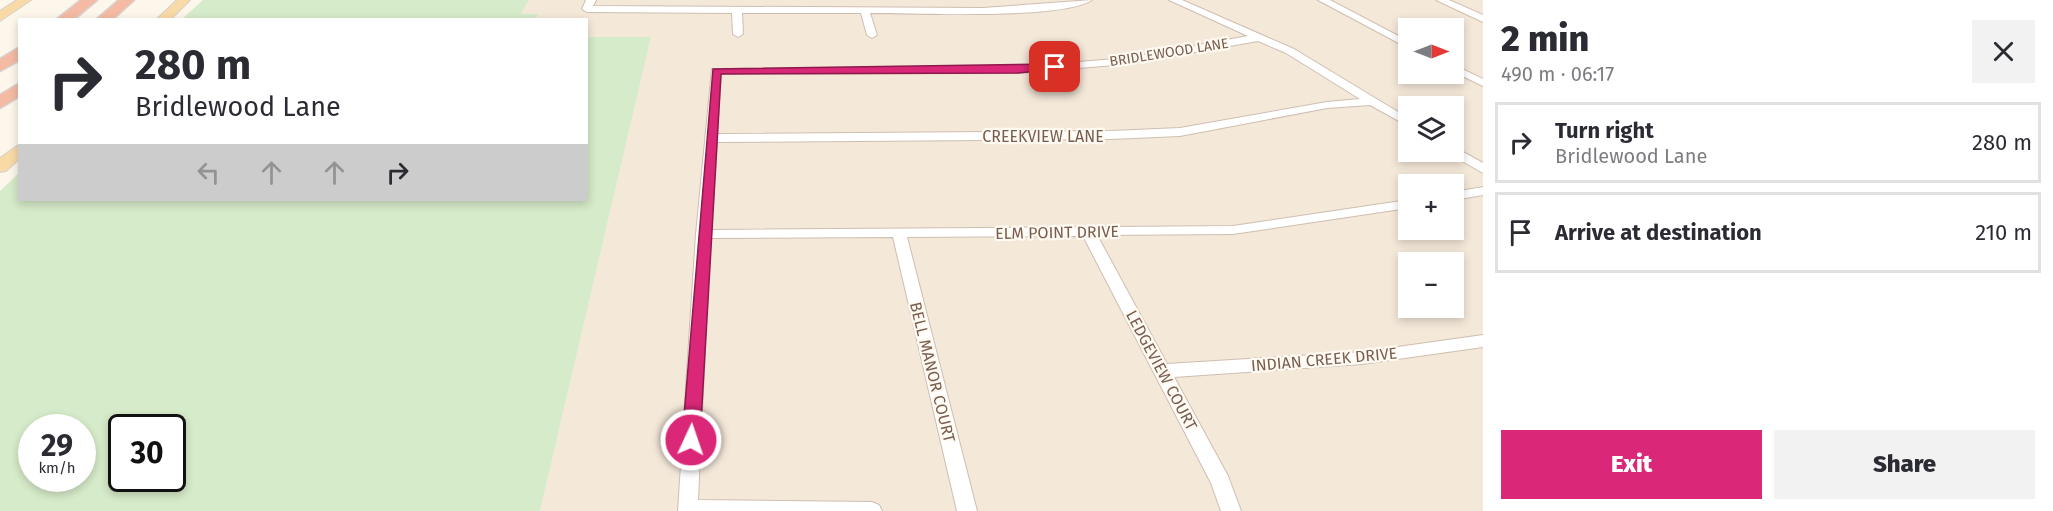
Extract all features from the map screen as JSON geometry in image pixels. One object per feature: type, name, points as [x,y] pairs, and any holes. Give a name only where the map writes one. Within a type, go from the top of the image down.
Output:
[{"type":"highway","points":[[66,18],[90,0]]},
{"type":"highway","points":[[105,18],[127,0]]},
{"type":"highway","points":[[0,66],[18,53]]},
{"type":"highway","points":[[0,104],[18,89]]},
{"type":"main road","points":[[0,17],[26,0]]},
{"type":"main road","points":[[164,18],[184,0]]},
{"type":"main road","points":[[0,167],[18,151]]},
{"type":"street","points":[[589,5],[737,11],[1004,10],[1047,8],[1087,0]]},
{"type":"street","points":[[1174,0],[1290,51],[1398,117]]},
{"type":"street","points":[[1323,0],[1398,40]]},
{"type":"street","points":[[1441,0],[1483,19]]},
{"type":"street","points":[[737,11],[738,34]]},
{"type":"street","points":[[865,11],[872,35]]},
{"type":"street","name":"BRIDLEWOOD LANE","points":[[711,138],[716,71],[1018,70],[1127,61],[1261,37]]},
{"type":"street","points":[[1464,73],[1483,83]]},
{"type":"street","name":"CREEKVIEW LANE","points":[[711,138],[1180,132],[1327,105],[1373,101]]},
{"type":"street","points":[[711,138],[687,509],[872,511]]},
{"type":"street","points":[[1464,157],[1483,169]]},
{"type":"street","points":[[1464,194],[1483,191]]},
{"type":"street","name":"ELM POINT DRIVE","points":[[703,234],[1233,230],[1398,205]]},
{"type":"street","name":"LEDGEVIEW COURT","points":[[1088,232],[1221,482],[1231,511]]},
{"type":"street","name":"BELL MANOR COURT","points":[[899,233],[967,511]]},
{"type":"street","name":"INDIAN CREEK DRIVE","points":[[1163,371],[1362,358],[1483,341]]},
{"type":"shaded area","points":[[529,0],[1483,0],[1483,511],[540,511],[651,37],[588,37],[588,18],[536,18],[537,15],[521,14]]},
{"type":"green space","points":[[203,0],[529,0],[521,14],[538,14],[536,18],[183,18]]},
{"type":"green space","points":[[588,37],[651,37],[540,511],[0,511],[0,191],[18,174],[18,201],[588,201]]},
{"type":"route","points":[[691,440],[703,234],[716,71],[1018,70],[1055,67]]}]
